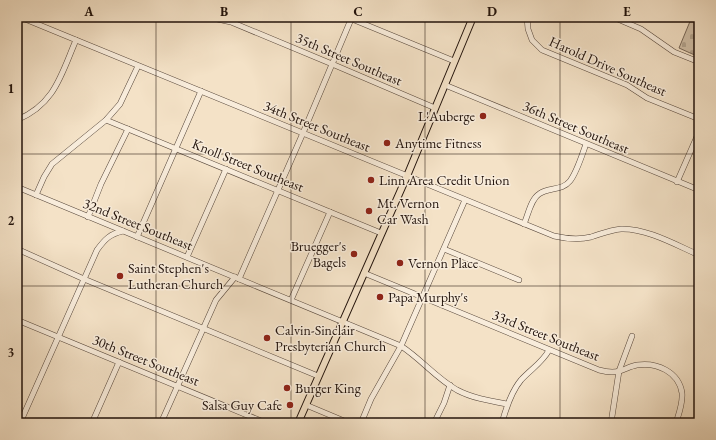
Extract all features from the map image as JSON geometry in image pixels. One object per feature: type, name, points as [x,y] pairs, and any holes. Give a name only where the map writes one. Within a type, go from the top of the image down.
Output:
[{"type":"main road","points":[[298,423],[407,176],[473,17]]},
{"type":"street","name":"34th Street Southeast","points":[[20,17],[29,19],[138,66],[554,236],[566,239],[590,237],[620,229],[633,230],[648,234],[699,255]]},
{"type":"street","name":"35th Street Southeast","points":[[208,17],[231,22],[435,108]]},
{"type":"street","name":"Harold Drive Southeast","points":[[527,17],[528,30],[532,40],[542,50],[627,85],[647,98],[699,119]]},
{"type":"street","points":[[612,17],[641,29],[674,52],[699,62]]},
{"type":"street","points":[[161,423],[216,300],[237,278],[303,133],[350,18],[454,61]]},
{"type":"street","points":[[17,120],[38,109],[46,101],[54,90],[76,40]]},
{"type":"street","points":[[36,195],[52,164],[106,120],[120,104],[138,66]]},
{"type":"street","name":"36th Street Southeast","points":[[445,85],[699,190]]},
{"type":"street","points":[[137,237],[201,91]]},
{"type":"street","name":"Knoll Street Southeast","points":[[106,120],[381,233]]},
{"type":"street","points":[[88,217],[101,184],[128,129]]},
{"type":"street","points":[[677,182],[699,132]]},
{"type":"street","points":[[524,224],[534,199],[539,194],[557,189],[570,181],[586,144]]},
{"type":"street","points":[[188,257],[226,169]]},
{"type":"street","name":"32nd Street Southeast","points":[[17,187],[400,346],[419,359],[457,390],[476,398],[507,404]]},
{"type":"street","points":[[361,423],[371,399],[400,346],[465,200]]},
{"type":"street","points":[[291,300],[330,212]]},
{"type":"street","points":[[21,423],[97,250],[104,240],[112,234],[124,231]]},
{"type":"street","points":[[17,249],[84,279],[318,376]]},
{"type":"street","points":[[444,249],[519,280]]},
{"type":"street","name":"33rd Street Southeast","points":[[364,273],[599,370],[619,372],[636,365],[651,364],[663,368],[672,374],[679,383],[682,393],[681,406],[676,423]]},
{"type":"street","name":"30th Street Southeast","points":[[17,320],[266,423]]},
{"type":"street","points":[[611,423],[619,372],[632,336]]},
{"type":"street","points":[[502,423],[507,404],[514,390],[545,357],[549,350]]},
{"type":"street","points":[[92,423],[119,362]]},
{"type":"street","points":[[434,423],[444,403],[450,385]]},
{"type":"street","points":[[306,405],[349,423]]},
{"type":"green space","points":[[691,19],[699,22],[699,57],[679,48]]},
{"type":"place","name":"L'Auberge","points":[[483,116]]},
{"type":"place","name":"Anytime Fitness","points":[[387,143]]},
{"type":"place","name":"Linn Area Credit Union","points":[[371,180]]},
{"type":"place","name":"Mt. Vernon Car Wash","points":[[369,211]]},
{"type":"place","name":"Bruegger's Bagels","points":[[354,254]]},
{"type":"place","name":"Vernon Place","points":[[400,263]]},
{"type":"place","name":"Saint Stephen's Lutheran Church","points":[[120,276]]},
{"type":"place","name":"Papa Murphy's","points":[[380,297]]},
{"type":"place","name":"Calvin-Sinclair Presbyterian Church","points":[[267,338]]},
{"type":"place","name":"Burger King","points":[[287,388]]},
{"type":"place","name":"Salsa Guy Cafe","points":[[290,405]]}]
